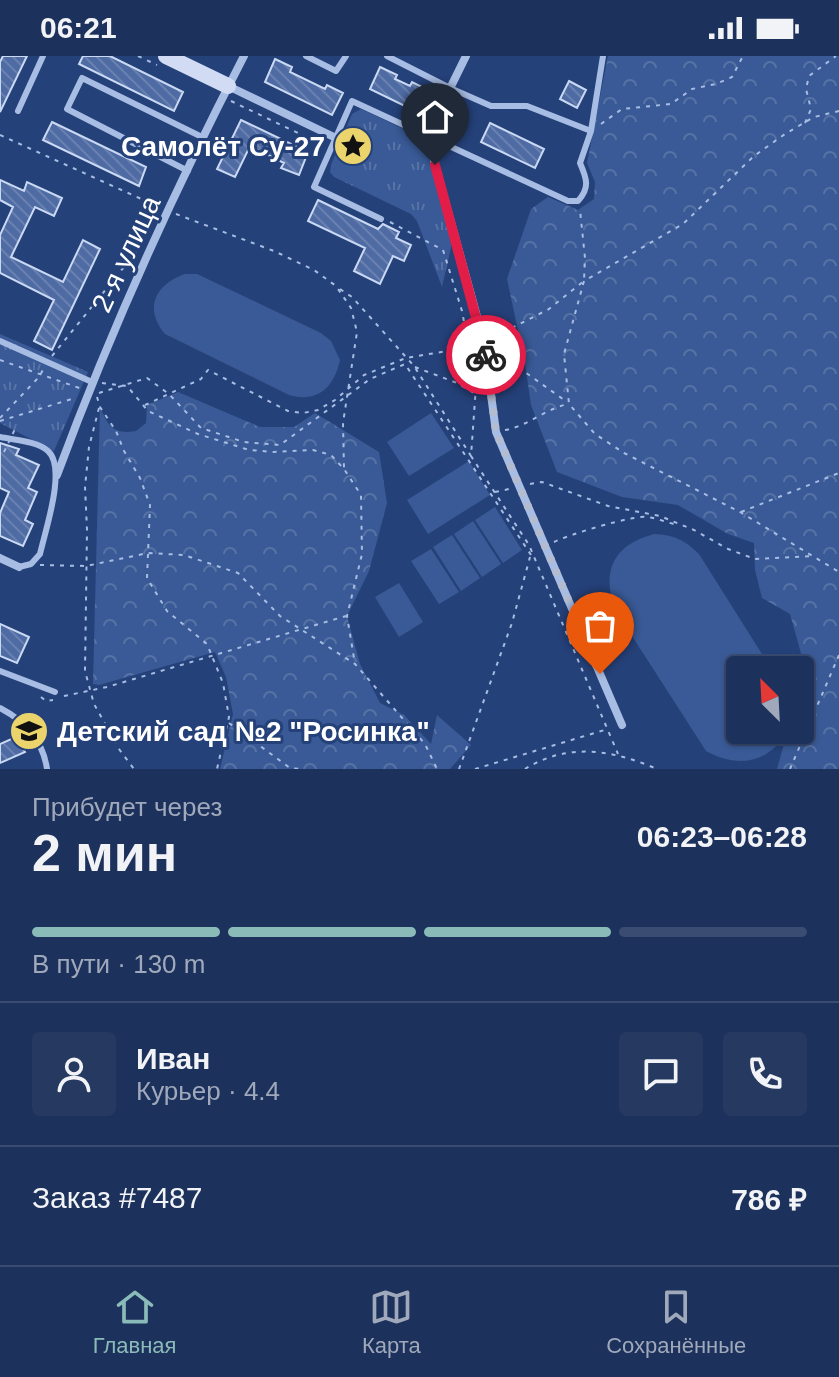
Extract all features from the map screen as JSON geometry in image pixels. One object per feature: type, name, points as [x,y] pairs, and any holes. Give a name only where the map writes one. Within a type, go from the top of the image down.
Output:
[{"type":"street","name":"2-я улица","points":[[57,475],[92,394],[92,382],[244,56]]},
{"type":"street","points":[[466,56],[427,135],[484,342],[496,432],[622,725]]},
{"type":"street","points":[[164,62],[336,138]]},
{"type":"street","points":[[0,558],[19,567]]},
{"type":"lane","points":[[18,111],[43,56]]},
{"type":"lane","points":[[306,56],[336,71],[346,56]]},
{"type":"lane","points":[[387,56],[491,106],[527,106],[591,131]]},
{"type":"lane","points":[[381,219],[314,187],[352,101],[568,201],[578,201],[585,193],[588,180],[580,163],[591,131],[603,56]]},
{"type":"lane","points":[[188,171],[67,109],[82,78],[204,138]]},
{"type":"lane","points":[[0,341],[92,382]]},
{"type":"lane","points":[[0,437],[43,448],[52,455],[57,475],[40,554],[31,564],[19,567]]},
{"type":"lane","points":[[0,671],[55,692]]},
{"type":"lane","points":[[0,708],[16,716],[34,734],[46,758],[47,769]]},
{"type":"path","points":[[138,56],[164,62]]},
{"type":"path","points":[[591,131],[622,109],[671,104],[692,89],[732,77],[743,56]]},
{"type":"path","points":[[805,123],[811,109],[806,89],[809,76],[836,56]]},
{"type":"path","points":[[226,92],[331,149]]},
{"type":"path","points":[[143,405],[201,379],[208,370],[288,411],[303,413],[326,405],[364,375],[406,358],[484,342],[549,309],[584,281],[683,224],[754,156],[814,117],[839,111]]},
{"type":"path","points":[[0,135],[169,212],[274,251],[314,270],[352,297],[414,366],[471,456]]},
{"type":"path","points":[[569,404],[564,354],[584,281],[585,258],[578,201]]},
{"type":"path","points":[[0,420],[40,375],[47,362],[141,246]]},
{"type":"path","points":[[336,286],[351,308],[357,332],[343,423],[344,469]]},
{"type":"path","points":[[484,342],[569,404],[595,434],[624,453],[740,512],[839,572]]},
{"type":"path","points":[[0,360],[92,394],[116,431],[150,505],[147,578],[167,611],[207,644],[223,683],[228,722],[217,769]]},
{"type":"path","points":[[0,420],[147,378],[169,394],[201,428],[244,442],[280,445],[370,379],[405,364],[531,553],[512,623],[459,769]]},
{"type":"path","points":[[414,366],[476,394]]},
{"type":"path","points":[[92,382],[127,386],[148,411],[198,434],[249,450],[313,450],[331,455],[361,495],[362,554],[347,616],[355,664]]},
{"type":"path","points":[[496,432],[517,428],[553,407],[569,404]]},
{"type":"path","points":[[100,407],[89,447],[85,487],[85,671],[88,691],[119,749],[134,769]]},
{"type":"path","points":[[4,452],[15,429]]},
{"type":"path","points":[[740,512],[839,473]]},
{"type":"path","points":[[494,493],[542,482],[608,506],[660,516],[755,559],[815,556]]},
{"type":"path","points":[[546,547],[566,536],[635,518],[647,517],[687,527]]},
{"type":"path","points":[[19,567],[48,564],[86,566],[148,553],[184,555],[238,573],[280,616],[355,664],[425,744],[437,769]]},
{"type":"path","points":[[55,692],[60,697],[88,691],[347,616]]},
{"type":"path","points":[[790,769],[839,655]]},
{"type":"path","points":[[228,722],[290,768],[301,769]]},
{"type":"path","points":[[475,769],[622,725]]},
{"type":"path","points":[[525,769],[539,760],[577,750],[618,754],[657,769]]},
{"type":"green space","points":[[608,56],[839,56],[839,769],[777,769],[784,744],[814,744],[814,656],[802,656],[790,614],[762,598],[755,570],[754,543],[728,534],[678,505],[622,497],[557,472],[531,405],[507,279],[531,209],[548,197],[578,210],[594,199],[595,182],[587,163]]},
{"type":"green space","points":[[361,109],[423,138],[452,243],[442,287],[417,221],[411,214],[334,177],[330,172],[352,114]]},
{"type":"green space","points":[[185,274],[197,274],[321,333],[331,341],[340,360],[329,385],[308,397],[289,395],[165,334],[155,315],[156,298],[167,284]]},
{"type":"green space","points":[[0,334],[88,372],[54,451],[0,423]]},
{"type":"green space","points":[[178,392],[260,427],[294,427],[315,413],[379,452],[387,503],[369,571],[347,616],[360,664],[380,703],[404,715],[431,744],[437,715],[471,745],[450,769],[220,769],[233,714],[226,677],[215,652],[99,685],[93,684],[100,407],[113,428],[122,432],[136,431],[146,423],[147,405]]},
{"type":"green space","points":[[431,413],[454,448],[409,476],[387,442]]},
{"type":"green space","points":[[469,461],[490,495],[428,534],[407,500]]},
{"type":"green space","points":[[495,507],[522,550],[503,563],[475,520]]},
{"type":"green space","points":[[473,521],[501,564],[482,577],[454,534]]},
{"type":"green space","points":[[654,534],[668,536],[679,539],[699,554],[763,656],[726,656],[726,744],[778,744],[763,756],[741,761],[718,757],[706,751],[614,608],[610,582],[614,560],[640,539]]},
{"type":"green space","points":[[452,535],[480,578],[461,591],[433,547]]},
{"type":"green space","points":[[431,549],[459,592],[439,604],[411,561]]},
{"type":"green space","points":[[399,583],[423,622],[399,637],[375,597]]},
{"type":"building","points":[[3,56],[27,56],[0,112],[0,62]]},
{"type":"building","points":[[83,56],[110,56],[183,92],[174,111],[79,64]]},
{"type":"building","points":[[275,59],[292,67],[290,72],[325,89],[327,85],[343,93],[332,115],[265,82]]},
{"type":"building","points":[[380,67],[397,75],[395,79],[410,86],[412,82],[428,90],[417,112],[370,89]]},
{"type":"building","points":[[569,81],[586,90],[577,108],[560,99]]},
{"type":"building","points":[[241,120],[308,152],[299,175],[281,168],[284,163],[250,146],[235,177],[217,169]]},
{"type":"building","points":[[52,122],[146,167],[139,186],[43,140]]},
{"type":"building","points":[[490,123],[544,149],[535,168],[481,142]]},
{"type":"building","points":[[0,180],[24,191],[27,182],[62,198],[54,216],[35,207],[11,257],[63,282],[83,240],[100,249],[52,350],[34,341],[54,300],[0,273],[0,235],[13,207],[0,200]]},
{"type":"building","points":[[318,200],[378,229],[383,224],[399,232],[396,238],[411,245],[404,261],[393,256],[380,284],[354,271],[365,248],[308,221]]},
{"type":"building","points":[[0,443],[19,449],[16,455],[39,465],[28,488],[37,492],[25,520],[33,524],[23,546],[0,536],[0,513],[9,492],[0,488]]},
{"type":"building","points":[[0,624],[29,637],[17,663],[0,656]]},
{"type":"building","points":[[18,736],[25,752],[0,763],[0,744]]},
{"type":"way so far","points":[[486,355],[496,432],[600,674]]},
{"type":"place","name":"Самолёт Су-27","points":[[353,146]]},
{"type":"place","name":"Детский сад №2 \"Росинка\"","points":[[29,731]]},
{"type":"route","points":[[435,165],[486,355]]}]
